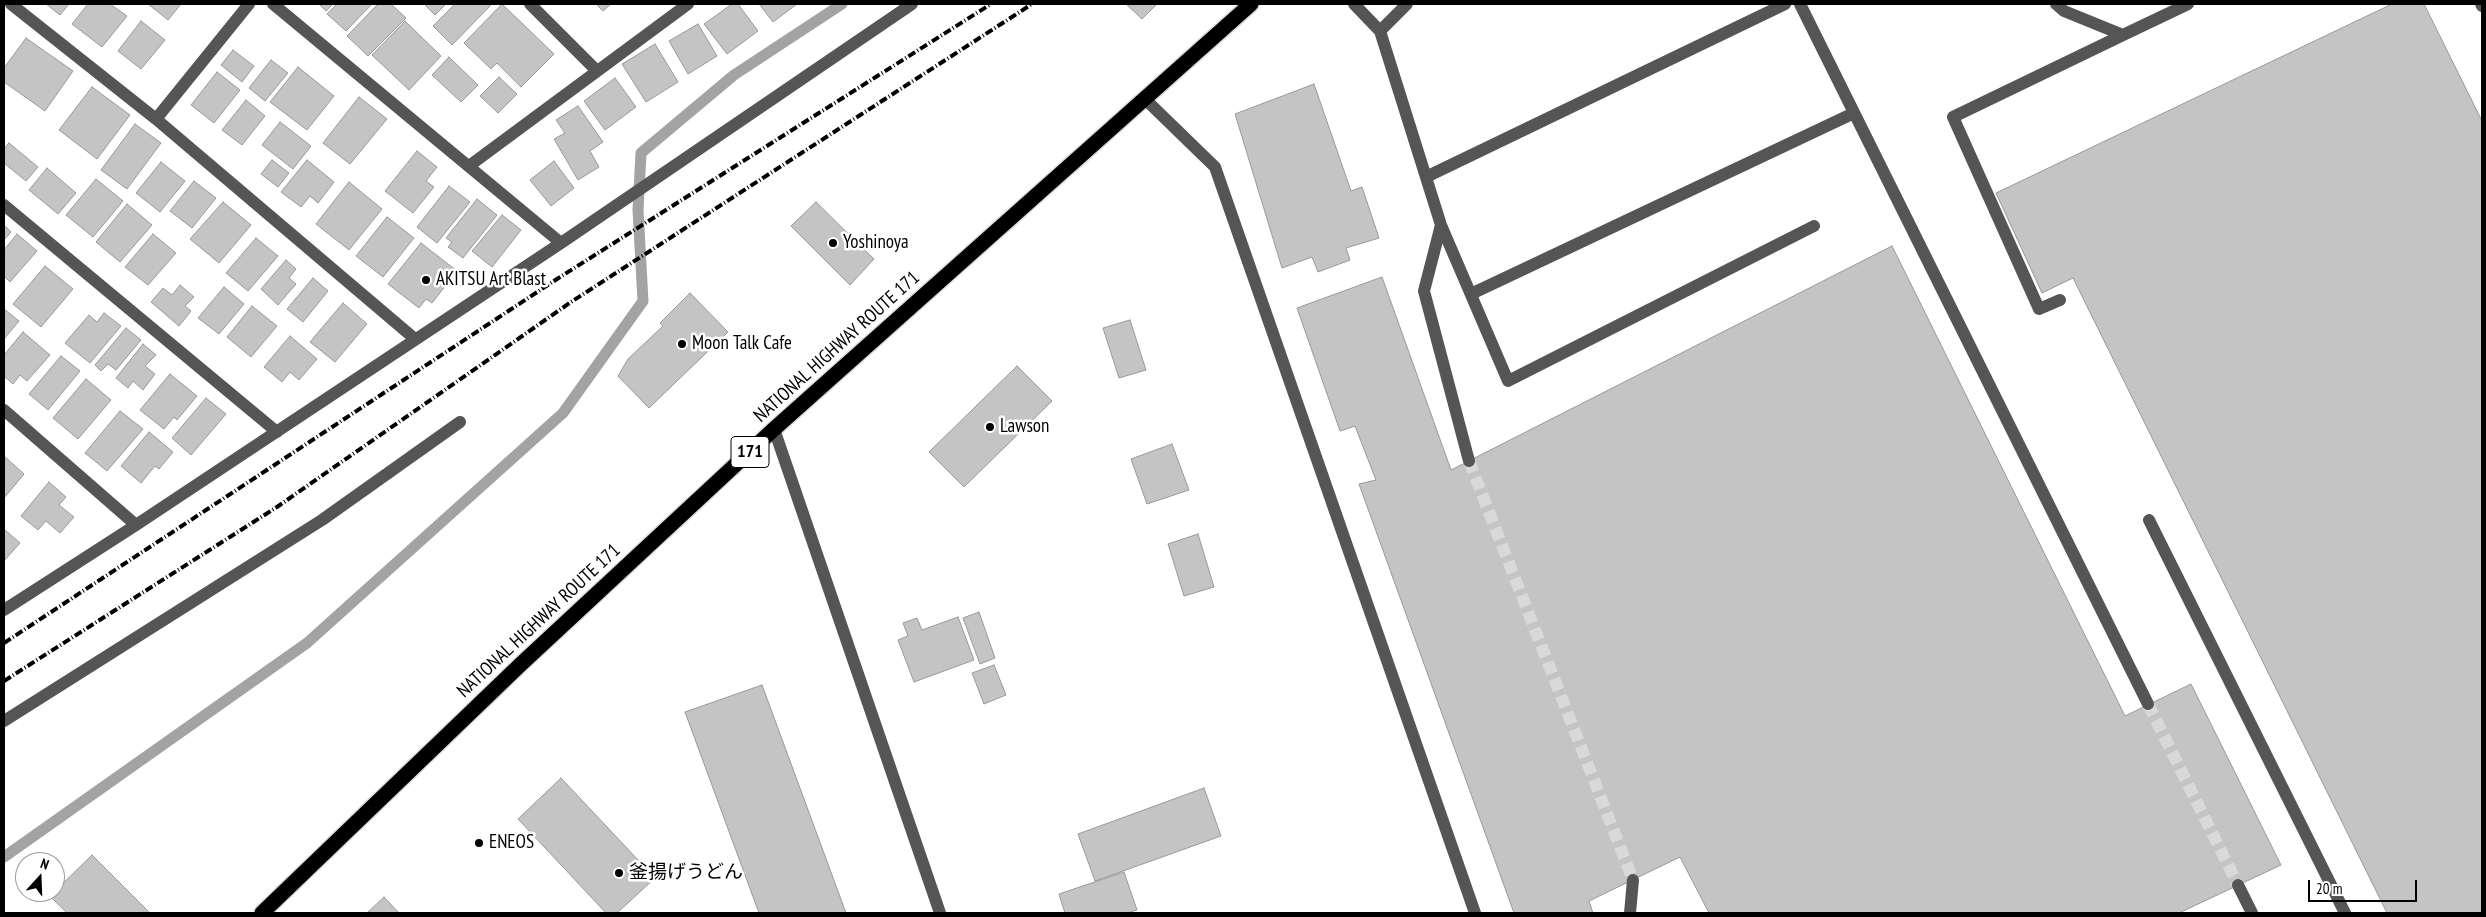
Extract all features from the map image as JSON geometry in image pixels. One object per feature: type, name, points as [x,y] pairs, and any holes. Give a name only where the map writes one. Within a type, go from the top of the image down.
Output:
[{"type":"highway","name":"NATIONAL HIGHWAY ROUTE 171","points":[[262,913],[520,665],[774,429],[1251,4]]},
{"type":"street","points":[[11,4],[156,119],[415,339]]},
{"type":"street","points":[[156,119],[249,4]]},
{"type":"street","points":[[273,4],[561,243]]},
{"type":"street","points":[[530,4],[597,71]]},
{"type":"street","points":[[469,166],[688,4]]},
{"type":"street","points":[[4,610],[136,525],[561,243],[912,4]]},
{"type":"street","points":[[1354,4],[1380,31],[1441,225],[1508,381],[1814,226]]},
{"type":"street","points":[[1380,31],[1407,4]]},
{"type":"street","points":[[1426,177],[1785,4]]},
{"type":"street","points":[[1800,4],[2148,704]]},
{"type":"street","points":[[2056,4],[2064,11],[2123,35]]},
{"type":"street","points":[[2060,300],[2039,309],[1953,117],[2188,4]]},
{"type":"street","points":[[1144,99],[1215,167],[1475,913]]},
{"type":"street","points":[[1471,294],[1854,113]]},
{"type":"street","points":[[4,205],[277,432]]},
{"type":"street","points":[[1441,225],[1424,291],[1468,461]]},
{"type":"street","points":[[4,410],[136,525]]},
{"type":"street","points":[[4,721],[322,520],[460,422]]},
{"type":"street","points":[[774,429],[940,913]]},
{"type":"street","points":[[2149,520],[2345,913]]},
{"type":"street","points":[[1630,913],[1633,880]]},
{"type":"street","points":[[2238,885],[2252,913]]},
{"type":"building","points":[[46,4],[69,4],[60,15]]},
{"type":"building","points":[[88,4],[110,4],[127,16],[102,47],[72,24]]},
{"type":"building","points":[[148,4],[181,4],[168,20]]},
{"type":"building","points":[[319,4],[333,4],[326,11]]},
{"type":"building","points":[[337,4],[372,4],[346,31],[327,14]]},
{"type":"building","points":[[378,4],[391,4],[406,18],[368,56],[347,36]]},
{"type":"building","points":[[424,4],[446,4],[435,15]]},
{"type":"building","points":[[455,4],[492,4],[452,45],[433,26]]},
{"type":"building","points":[[502,4],[554,54],[521,87],[497,63],[491,69],[464,43]]},
{"type":"building","points":[[596,4],[611,4],[603,11]]},
{"type":"building","points":[[732,4],[738,4],[758,31],[727,54],[704,24]]},
{"type":"building","points":[[759,4],[797,4],[773,22]]},
{"type":"building","points":[[1126,4],[1157,4],[1142,19]]},
{"type":"building","points":[[2392,4],[2424,4],[2482,121],[2482,913],[2387,913],[2073,278],[2042,293],[1996,193]]},
{"type":"building","points":[[141,21],[165,40],[141,69],[118,51]]},
{"type":"building","points":[[405,21],[441,56],[409,90],[372,55]]},
{"type":"building","points":[[698,24],[717,56],[688,74],[669,41]]},
{"type":"building","points":[[26,38],[73,71],[45,111],[4,82],[4,68]]},
{"type":"building","points":[[655,44],[678,82],[646,102],[622,64]]},
{"type":"building","points":[[233,50],[254,66],[242,82],[221,65]]},
{"type":"building","points":[[449,57],[478,85],[461,102],[432,75]]},
{"type":"building","points":[[271,60],[288,73],[265,101],[249,88]]},
{"type":"building","points":[[298,67],[334,96],[307,130],[270,102]]},
{"type":"building","points":[[217,72],[240,90],[214,123],[191,105]]},
{"type":"building","points":[[499,77],[517,94],[498,113],[480,96]]},
{"type":"building","points":[[615,78],[636,107],[605,130],[584,101]]},
{"type":"building","points":[[1314,84],[1351,191],[1362,187],[1379,238],[1346,248],[1350,260],[1318,272],[1312,257],[1282,268],[1235,114]]},
{"type":"building","points":[[92,87],[130,115],[97,159],[59,130]]},
{"type":"building","points":[[359,97],[387,119],[350,164],[323,143]]},
{"type":"building","points":[[246,100],[265,116],[242,145],[222,130]]},
{"type":"building","points":[[578,106],[603,142],[590,151],[599,167],[578,180],[554,139],[565,133],[556,120]]},
{"type":"building","points":[[280,122],[311,146],[293,169],[262,145]]},
{"type":"building","points":[[135,124],[161,143],[127,189],[101,170]]},
{"type":"building","points":[[9,143],[38,167],[26,181],[4,163],[4,149]]},
{"type":"building","points":[[417,151],[437,167],[426,181],[434,187],[413,213],[385,191]]},
{"type":"building","points":[[272,160],[289,173],[278,187],[261,174]]},
{"type":"building","points":[[307,160],[334,182],[318,203],[310,196],[301,207],[281,192]]},
{"type":"building","points":[[554,161],[574,188],[551,206],[530,180]]},
{"type":"building","points":[[161,162],[185,181],[160,212],[136,193]]},
{"type":"building","points":[[47,168],[76,193],[58,214],[29,190]]},
{"type":"building","points":[[96,179],[123,201],[93,237],[66,215]]},
{"type":"building","points":[[194,181],[216,198],[192,228],[170,211]]},
{"type":"building","points":[[349,182],[382,209],[349,250],[316,224]]},
{"type":"building","points":[[449,186],[470,202],[437,243],[417,227]]},
{"type":"building","points":[[477,199],[497,215],[463,258],[448,247],[452,242],[446,238]]},
{"type":"building","points":[[223,202],[251,225],[219,263],[190,239]]},
{"type":"building","name":"Yoshinoya","points":[[816,202],[874,259],[850,285],[791,226]]},
{"type":"building","points":[[127,204],[152,225],[120,262],[96,242]]},
{"type":"building","points":[[502,215],[521,230],[492,267],[472,251]]},
{"type":"building","points":[[387,217],[414,238],[383,277],[356,256]]},
{"type":"building","points":[[4,225],[11,232],[4,240]]},
{"type":"building","points":[[17,234],[37,251],[10,282],[4,276],[4,250]]},
{"type":"building","points":[[153,234],[176,253],[148,285],[125,267]]},
{"type":"building","points":[[256,238],[278,256],[248,291],[226,273]]},
{"type":"building","points":[[421,243],[457,271],[432,303],[426,299],[419,308],[388,284]]},
{"type":"building","points":[[1892,246],[2125,716],[2191,684],[2281,865],[2179,913],[1709,913],[1680,857],[1589,901],[1593,913],[1514,913],[1359,484],[1376,480],[1355,426],[1340,431],[1297,308],[1382,277],[1451,470]]},
{"type":"building","points":[[286,260],[296,269],[289,278],[296,284],[278,305],[261,289]]},
{"type":"building","points":[[45,266],[73,289],[41,327],[13,304]]},
{"type":"building","points":[[313,278],[328,291],[303,322],[287,309]]},
{"type":"building","points":[[180,285],[194,297],[185,306],[191,311],[179,326],[151,302],[163,288],[172,295]]},
{"type":"building","points":[[224,287],[244,304],[219,334],[198,318]]},
{"type":"building","points":[[690,293],[728,332],[649,408],[618,376],[628,359],[663,326],[660,323]]},
{"type":"building","points":[[343,303],[367,324],[335,362],[310,342]]},
{"type":"building","points":[[252,306],[277,326],[251,357],[227,337]]},
{"type":"building","points":[[4,309],[19,321],[4,339]]},
{"type":"building","points":[[104,313],[121,326],[90,363],[65,343],[89,315],[97,322]]},
{"type":"building","points":[[1130,320],[1146,370],[1119,378],[1103,328]]},
{"type":"building","points":[[126,328],[141,340],[116,370],[108,364],[101,371],[95,365]]},
{"type":"building","points":[[23,332],[50,355],[27,381],[20,375],[13,384],[4,376],[4,355]]},
{"type":"building","points":[[290,336],[317,359],[299,380],[290,372],[282,382],[264,367]]},
{"type":"building","points":[[143,344],[156,355],[145,366],[155,374],[143,390],[133,381],[128,388],[116,378]]},
{"type":"building","points":[[61,356],[80,371],[48,410],[29,394]]},
{"type":"building","name":"Lawson","points":[[1017,366],[1052,401],[964,487],[929,452]]},
{"type":"building","points":[[170,374],[197,396],[177,420],[174,417],[164,429],[140,410]]},
{"type":"building","points":[[86,379],[111,400],[78,439],[53,418]]},
{"type":"building","points":[[206,398],[226,414],[191,455],[172,438]]},
{"type":"building","points":[[120,411],[143,429],[107,471],[85,453]]},
{"type":"building","points":[[149,432],[173,452],[159,469],[155,466],[141,483],[121,466]]},
{"type":"building","points":[[1172,444],[1189,490],[1147,504],[1131,459]]},
{"type":"building","points":[[4,456],[24,474],[5,497],[4,496]]},
{"type":"building","points":[[49,482],[66,497],[59,505],[74,517],[60,533],[46,521],[38,530],[21,516]]},
{"type":"building","points":[[4,529],[20,543],[4,561]]},
{"type":"building","points":[[1198,534],[1214,587],[1184,596],[1168,544]]},
{"type":"building","points":[[979,612],[995,658],[980,664],[963,618]]},
{"type":"building","points":[[958,617],[974,660],[914,682],[898,640],[908,636],[903,623],[917,618],[922,630]]},
{"type":"building","points":[[994,665],[1006,695],[984,704],[972,673]]},
{"type":"building","points":[[762,685],[846,913],[759,913],[685,712]]},
{"type":"building","points":[[561,778],[655,878],[617,913],[606,913],[518,819]]},
{"type":"building","points":[[1204,788],[1221,836],[1095,881],[1078,834]]},
{"type":"building","points":[[92,855],[150,913],[67,913],[56,902],[65,902],[65,881]]},
{"type":"building","points":[[1124,872],[1137,910],[1127,913],[1065,913],[1059,894]]},
{"type":"building","points":[[384,897],[399,913],[367,913]]},
{"type":"waterway","points":[[4,857],[307,643],[563,413],[643,301],[638,210],[641,153],[734,75],[842,4]]},
{"type":"tunnel","points":[[1469,461],[1633,880]]},
{"type":"tunnel","points":[[2148,704],[2238,885]]},
{"type":"railway","points":[[4,643],[557,279],[991,4]]},
{"type":"railway","points":[[4,681],[277,507],[571,302],[1032,4]]},
{"type":"place","name":"Yoshinoya","points":[[833,243]]},
{"type":"place","name":"AKITSU Art Blast","points":[[426,280]]},
{"type":"place","name":"Moon Talk Cafe","points":[[682,344]]},
{"type":"place","name":"Lawson","points":[[990,427]]},
{"type":"place","name":"ENEOS","points":[[479,843]]},
{"type":"place","name":"釜揚げうどん","points":[[619,873]]}]
